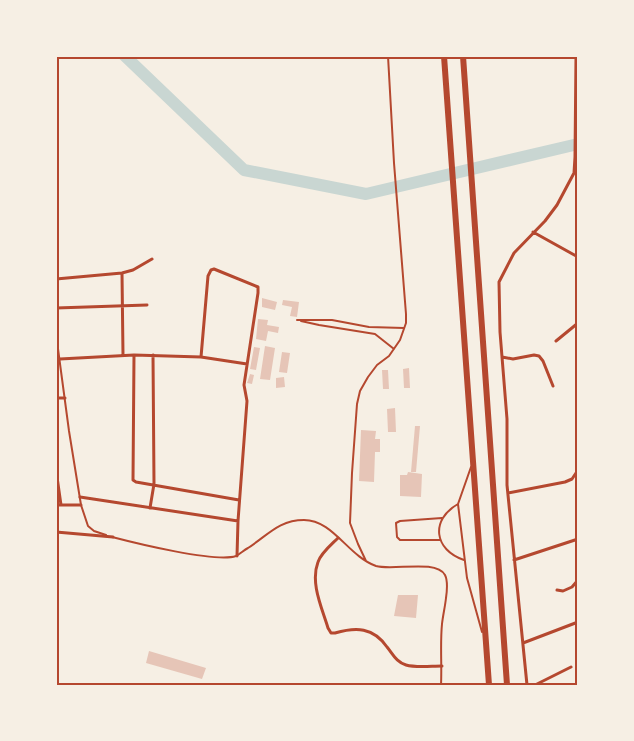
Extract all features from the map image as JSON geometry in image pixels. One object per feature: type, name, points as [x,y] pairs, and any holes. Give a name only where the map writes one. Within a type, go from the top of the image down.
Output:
[{"type":"highway","points":[[444,56],[489,685]]},
{"type":"highway","points":[[463,56],[506,685]]},
{"type":"street","points":[[527,685],[508,493],[507,419],[499,282],[514,253],[545,221],[557,205],[574,173],[576,56]]},
{"type":"street","points":[[534,232],[578,257]]},
{"type":"street","points":[[56,280],[122,273],[133,270],[152,259]]},
{"type":"street","points":[[201,357],[208,276],[211,270],[214,269],[258,288],[244,385],[247,401],[239,500],[237,556]]},
{"type":"street","points":[[122,273],[124,355]]},
{"type":"street","points":[[56,308],[147,305]]},
{"type":"street","points":[[556,341],[578,323]]},
{"type":"street","points":[[134,355],[132,477],[136,482],[239,500]]},
{"type":"street","points":[[60,359],[134,355],[201,357],[247,364]]},
{"type":"street","points":[[150,508],[154,484],[154,356]]},
{"type":"street","points":[[502,357],[513,359],[538,356],[543,361],[553,386]]},
{"type":"street","points":[[56,398],[65,398]]},
{"type":"street","points":[[56,470],[61,505]]},
{"type":"street","points":[[508,493],[565,482],[572,479],[578,470]]},
{"type":"street","points":[[80,497],[238,521]]},
{"type":"street","points":[[56,504],[81,505]]},
{"type":"street","points":[[56,532],[113,537]]},
{"type":"street","points":[[338,538],[318,561],[315,575],[317,592],[331,633],[356,629],[366,630],[386,645],[394,658],[407,665],[442,666]]},
{"type":"street","points":[[514,560],[578,539]]},
{"type":"street","points":[[557,590],[563,592],[572,587],[578,580]]},
{"type":"street","points":[[523,643],[578,622]]},
{"type":"street","points":[[535,685],[571,667]]},
{"type":"lane","points":[[367,562],[350,523],[357,404],[360,391],[368,377],[377,365],[389,356],[394,349],[404,328],[406,314],[388,56]]},
{"type":"lane","points":[[330,314],[332,320]]},
{"type":"lane","points":[[394,349],[375,334],[297,320],[332,320],[370,327],[404,328]]},
{"type":"lane","points":[[56,334],[68,431],[81,505],[88,526],[94,531],[146,546],[208,556],[237,556],[271,530],[287,521],[306,520],[320,523],[352,552],[379,567],[426,566],[439,569],[445,576],[447,587],[442,624],[442,685]]},
{"type":"lane","points":[[473,463],[458,504],[467,578],[486,646]]},
{"type":"lane","points":[[458,504],[449,509],[442,518],[439,529],[440,540],[445,550],[454,557],[464,560]]},
{"type":"lane","points":[[440,540],[400,540],[397,537],[396,524],[400,521],[442,518]]},
{"type":"building","points":[[262,298],[277,302],[275,310],[262,307]]},
{"type":"building","points":[[283,300],[299,302],[297,317],[290,316],[292,307],[282,305]]},
{"type":"building","points":[[258,319],[268,320],[267,325],[279,327],[278,333],[268,331],[266,341],[256,339]]},
{"type":"building","points":[[265,346],[275,348],[270,380],[260,379]]},
{"type":"building","points":[[254,347],[260,348],[256,370],[250,369]]},
{"type":"building","points":[[282,352],[290,353],[287,373],[279,372]]},
{"type":"building","points":[[409,368],[410,388],[404,388],[403,369]]},
{"type":"building","points":[[382,370],[388,370],[389,389],[383,389]]},
{"type":"building","points":[[250,374],[254,375],[252,384],[247,383]]},
{"type":"building","points":[[284,377],[285,387],[276,388],[276,378]]},
{"type":"building","points":[[395,408],[396,432],[388,432],[387,409]]},
{"type":"building","points":[[415,426],[420,426],[416,472],[411,472]]},
{"type":"building","points":[[361,430],[376,431],[375,439],[380,439],[380,452],[375,452],[374,482],[359,481]]},
{"type":"building","points":[[408,472],[422,474],[421,497],[400,496],[400,475],[407,475]]},
{"type":"building","points":[[398,595],[418,595],[416,618],[394,616]]},
{"type":"building","points":[[149,651],[206,668],[202,679],[146,663]]},
{"type":"waterway","points":[[125,56],[244,170],[366,194],[578,144]]}]
